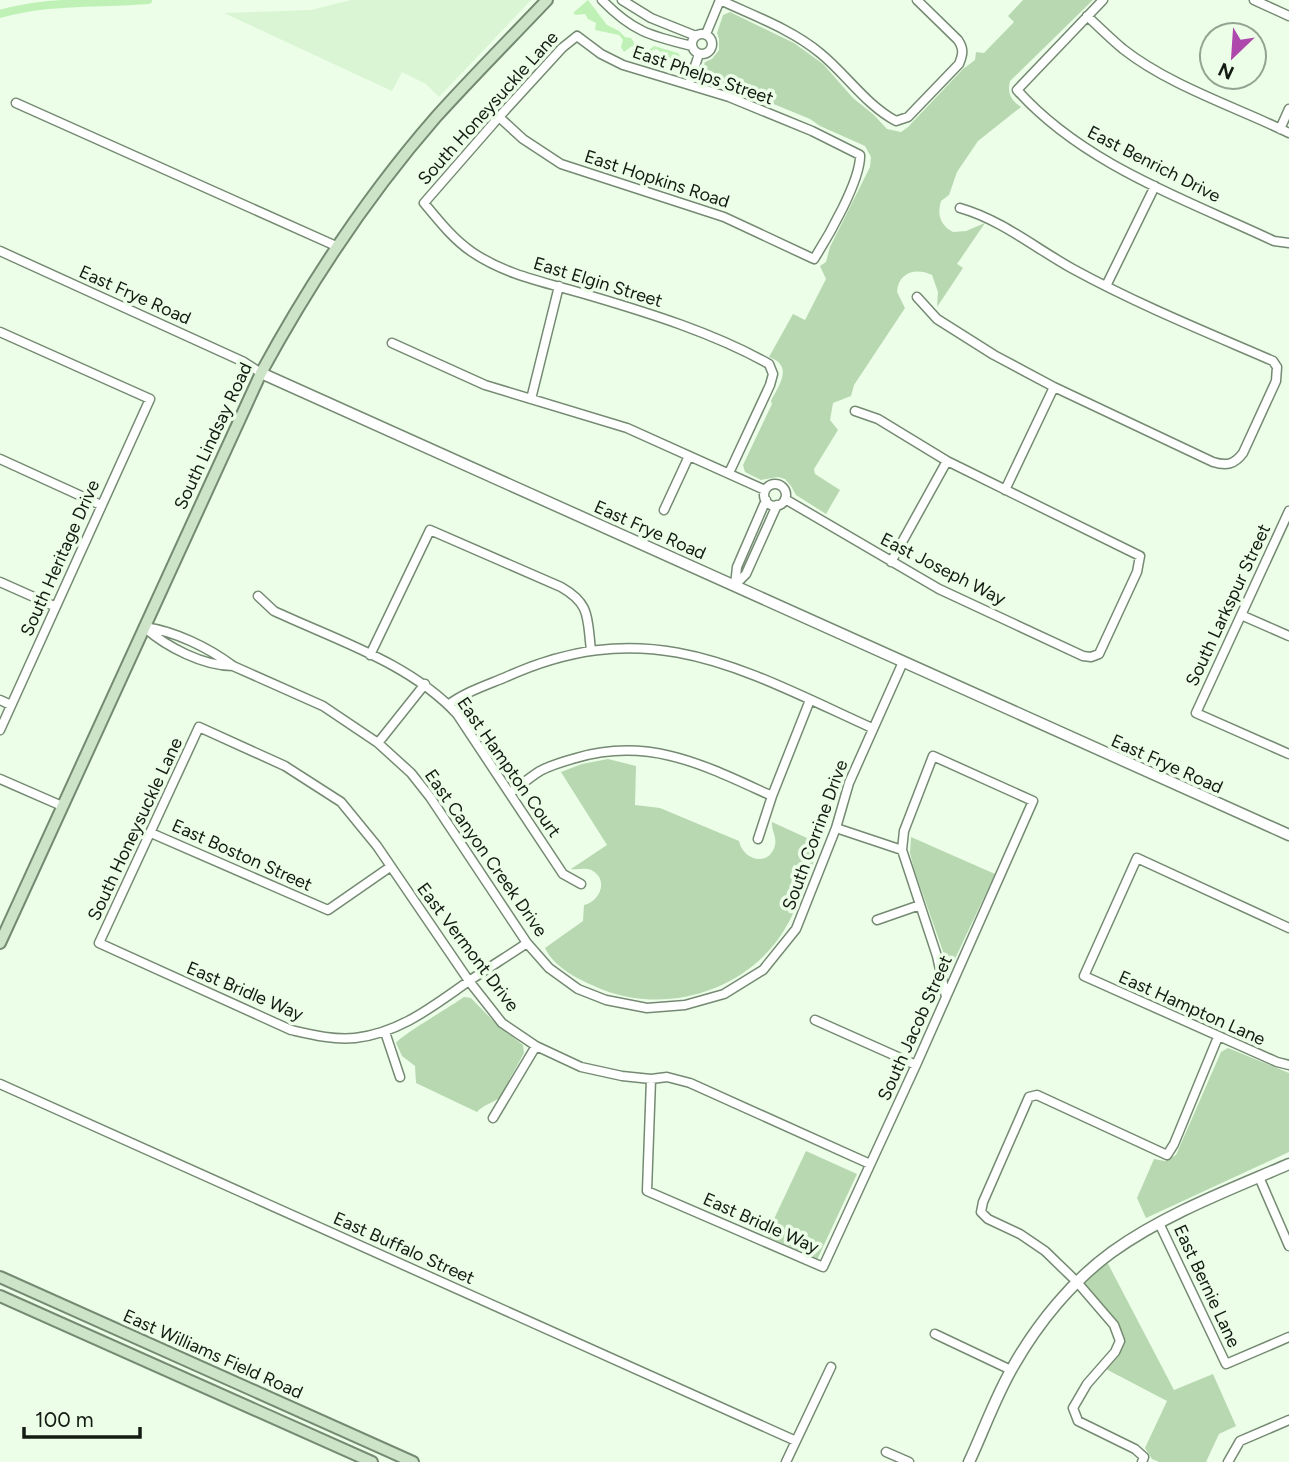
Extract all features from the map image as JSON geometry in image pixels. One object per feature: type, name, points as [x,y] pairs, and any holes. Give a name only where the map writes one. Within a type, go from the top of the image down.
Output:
[{"type":"main road","name":"South Lindsay Road","points":[[0,943],[261,373],[336,246],[390,173],[431,123],[547,0]]},
{"type":"main road","name":"East Williams Field Road","points":[[0,1277],[413,1462]]},
{"type":"main road","name":"East Williams Field Road","points":[[0,1296],[372,1462]]},
{"type":"street","points":[[602,0],[635,29],[692,46],[699,54]]},
{"type":"street","points":[[622,0],[651,18],[696,36],[706,34]]},
{"type":"street","points":[[706,34],[720,0],[806,42],[885,116],[896,121],[908,117],[959,64],[963,55],[963,47],[958,40],[917,0]]},
{"type":"street","points":[[1103,0],[1087,16],[1124,50],[1183,84],[1289,133]]},
{"type":"street","points":[[1254,0],[1289,16]]},
{"type":"street","points":[[1278,11],[1283,0]]},
{"type":"street","name":"East Benrich Drive","points":[[1087,16],[1017,90],[1080,145],[1155,186],[1274,241],[1289,243]]},
{"type":"street","points":[[699,54],[708,53],[712,48],[713,41],[706,34]]},
{"type":"street","name":"East Phelps Street","points":[[577,36],[601,54],[623,65],[754,107],[860,155],[858,173],[825,243],[814,259]]},
{"type":"street","name":"South Honeysuckle Lane","points":[[424,203],[562,48],[577,36]]},
{"type":"street","points":[[692,46],[696,36]]},
{"type":"street","points":[[689,84],[699,54]]},
{"type":"street","points":[[16,103],[336,246]]},
{"type":"street","points":[[1280,128],[1289,109]]},
{"type":"street","name":"East Hopkins Road","points":[[499,117],[523,139],[561,164],[724,217],[814,259]]},
{"type":"street","points":[[1106,286],[1155,186]]},
{"type":"street","name":"East Elgin Street","points":[[424,203],[449,233],[472,253],[495,266],[681,325],[769,365],[774,374],[729,473]]},
{"type":"street","points":[[917,297],[937,319],[994,355],[1054,387],[1213,462],[1231,464],[1243,453],[1276,381],[1277,367],[1272,361],[1106,286],[1073,269],[993,219],[960,208]]},
{"type":"street","name":"East Frye Road","points":[[0,251],[244,362],[261,373],[1289,835]]},
{"type":"street","points":[[531,399],[559,286]]},
{"type":"street","name":"South Heritage Drive","points":[[0,332],[150,399],[0,730]]},
{"type":"street","name":"East Joseph Way","points":[[393,343],[485,385],[627,428],[729,473],[766,495],[771,504],[777,505]]},
{"type":"street","points":[[855,411],[878,419],[947,461],[1004,490],[1054,387]]},
{"type":"street","points":[[664,510],[689,456]]},
{"type":"street","points":[[0,459],[101,505]]},
{"type":"street","points":[[891,562],[947,461]]},
{"type":"street","name":"East Joseph Way","points":[[766,495],[772,484],[781,485],[785,490],[785,499],[891,562],[961,599],[1083,656],[1099,654],[1137,572],[1140,556],[1004,490]]},
{"type":"street","points":[[735,586],[737,567],[766,495]]},
{"type":"street","points":[[735,586],[746,574],[777,505],[785,499]]},
{"type":"street","name":"South Larkspur Street","points":[[1288,514],[1196,713],[1289,754]]},
{"type":"street","points":[[370,655],[430,530],[578,597],[584,609],[591,650]]},
{"type":"street","points":[[0,582],[54,606]]},
{"type":"street","name":"East Hampton Court","points":[[257,596],[274,611],[407,672],[425,684],[457,714],[563,874],[581,884]]},
{"type":"street","points":[[1241,615],[1289,636]]},
{"type":"street","name":"East Canyon Creek Drive","points":[[144,627],[158,639],[216,666],[233,666],[323,706],[378,743],[411,774],[430,797],[527,943],[568,983],[606,1000],[647,1007],[685,1005]]},
{"type":"street","points":[[448,705],[533,664],[557,656],[624,646],[670,650],[710,658],[872,728]]},
{"type":"street","name":"South Corrine Drive","points":[[685,1005],[724,994],[763,970],[796,929],[836,828],[849,783],[903,663]]},
{"type":"street","points":[[378,743],[425,684]]},
{"type":"street","points":[[0,700],[11,705]]},
{"type":"street","points":[[758,839],[810,700]]},
{"type":"street","name":"South Honeysuckle Lane","points":[[99,943],[199,727]]},
{"type":"street","name":"East Vermont Drive","points":[[199,727],[285,766],[341,802],[377,846],[469,981],[502,1023],[536,1046],[581,1067],[651,1079],[667,1077],[690,1083],[870,1164]]},
{"type":"street","points":[[510,793],[552,766],[597,752],[633,750],[667,753],[700,763],[772,796]]},
{"type":"street","name":"South Jacob Street","points":[[823,1267],[1033,801],[933,756],[904,831],[902,850]]},
{"type":"street","points":[[0,779],[62,806]]},
{"type":"street","points":[[836,828],[902,850],[937,956],[946,997]]},
{"type":"street","name":"East Boston Street","points":[[151,833],[328,910],[390,867]]},
{"type":"street","name":"East Hampton Lane","points":[[1289,928],[1137,858],[1084,976],[1218,1037],[1289,1065]]},
{"type":"street","points":[[877,920],[920,905]]},
{"type":"street","name":"East Bridle Way","points":[[99,943],[292,1030],[324,1038],[355,1038],[385,1032],[415,1019],[527,943]]},
{"type":"street","points":[[815,1020],[916,1065]]},
{"type":"street","points":[[385,1032],[400,1077]]},
{"type":"street","points":[[1143,1459],[1136,1449],[1078,1421],[1073,1408],[1087,1384],[1115,1352],[1120,1341],[1114,1325],[1077,1282],[1045,1251],[1020,1234],[988,1219],[981,1212],[1029,1097],[1037,1095],[1167,1155],[1218,1037]]},
{"type":"street","points":[[493,1118],[536,1046]]},
{"type":"street","name":"East Bridle Way","points":[[651,1079],[647,1191],[823,1267]]},
{"type":"street","name":"East Buffalo Street","points":[[0,1084],[796,1441]]},
{"type":"street","points":[[969,1462],[1011,1370],[1039,1326],[1077,1282],[1111,1252],[1159,1223],[1289,1164]]},
{"type":"street","points":[[1259,1177],[1289,1246]]},
{"type":"street","name":"East Bernie Lane","points":[[1159,1223],[1226,1364],[1289,1337]]},
{"type":"street","points":[[935,1335],[1011,1370]]},
{"type":"street","points":[[786,1462],[831,1367]]},
{"type":"street","points":[[1228,1462],[1240,1441],[1289,1420]]},
{"type":"street","points":[[886,1452],[909,1462]]},
{"type":"shaded area","points":[[351,0],[531,0],[439,97],[426,84],[402,72],[392,91],[224,13],[311,10]]},
{"type":"shaded area","points":[[588,0],[607,25],[631,38],[639,50],[646,52],[654,46],[678,53],[684,62],[681,66],[674,61],[668,62],[664,54],[656,49],[644,54],[632,46],[624,52],[621,47],[623,40],[619,35],[595,30],[596,23],[585,14],[573,13]]},
{"type":"shaded area","points":[[1023,0],[1093,0],[1010,81],[1011,96],[1021,107],[978,141],[957,172],[949,195],[941,201],[941,219],[953,232],[966,231],[985,223],[957,264],[963,268],[937,307],[938,292],[932,275],[914,272],[908,273],[900,280],[897,292],[905,308],[854,385],[851,396],[833,403],[830,420],[838,430],[814,469],[815,474],[840,490],[826,514],[796,495],[785,479],[778,477],[761,480],[745,472],[743,465],[782,376],[781,365],[769,357],[793,314],[805,320],[826,279],[820,266],[826,262],[830,247],[870,167],[871,157],[865,146],[810,119],[749,94],[703,81],[700,75],[705,62],[712,59],[719,50],[717,33],[723,15],[730,12],[794,43],[823,64],[853,98],[887,129],[901,132],[975,60],[976,52],[984,53],[1014,22],[1008,16]]},
{"type":"shaded area","points":[[608,759],[636,766],[635,805],[660,808],[739,841],[741,848],[751,857],[762,859],[772,852],[775,842],[772,822],[820,844],[799,900],[783,932],[768,952],[729,982],[682,997],[658,1000],[633,998],[609,992],[572,975],[556,963],[545,948],[583,921],[584,905],[598,896],[600,880],[593,871],[571,869],[607,845],[561,772],[582,764]]},
{"type":"shaded area","points":[[911,837],[995,874],[953,963],[946,960],[914,869],[910,853]]},
{"type":"shaded area","points":[[464,997],[471,998],[498,1026],[523,1045],[524,1053],[500,1097],[477,1112],[416,1083],[415,1066],[402,1056],[396,1043]]},
{"type":"shaded area","points":[[1228,1048],[1289,1073],[1289,1152],[1146,1218],[1137,1198],[1154,1159],[1165,1161],[1176,1155],[1221,1052]]},
{"type":"shaded area","points":[[806,1151],[857,1174],[817,1260],[766,1236]]},
{"type":"shaded area","points":[[1105,1258],[1174,1390],[1213,1374],[1236,1426],[1219,1434],[1206,1462],[1159,1462],[1152,1459],[1145,1448],[1167,1401],[1102,1367],[1120,1341],[1114,1325],[1077,1282]]},
{"type":"waterway","points":[[0,14],[55,4],[148,0]]}]
